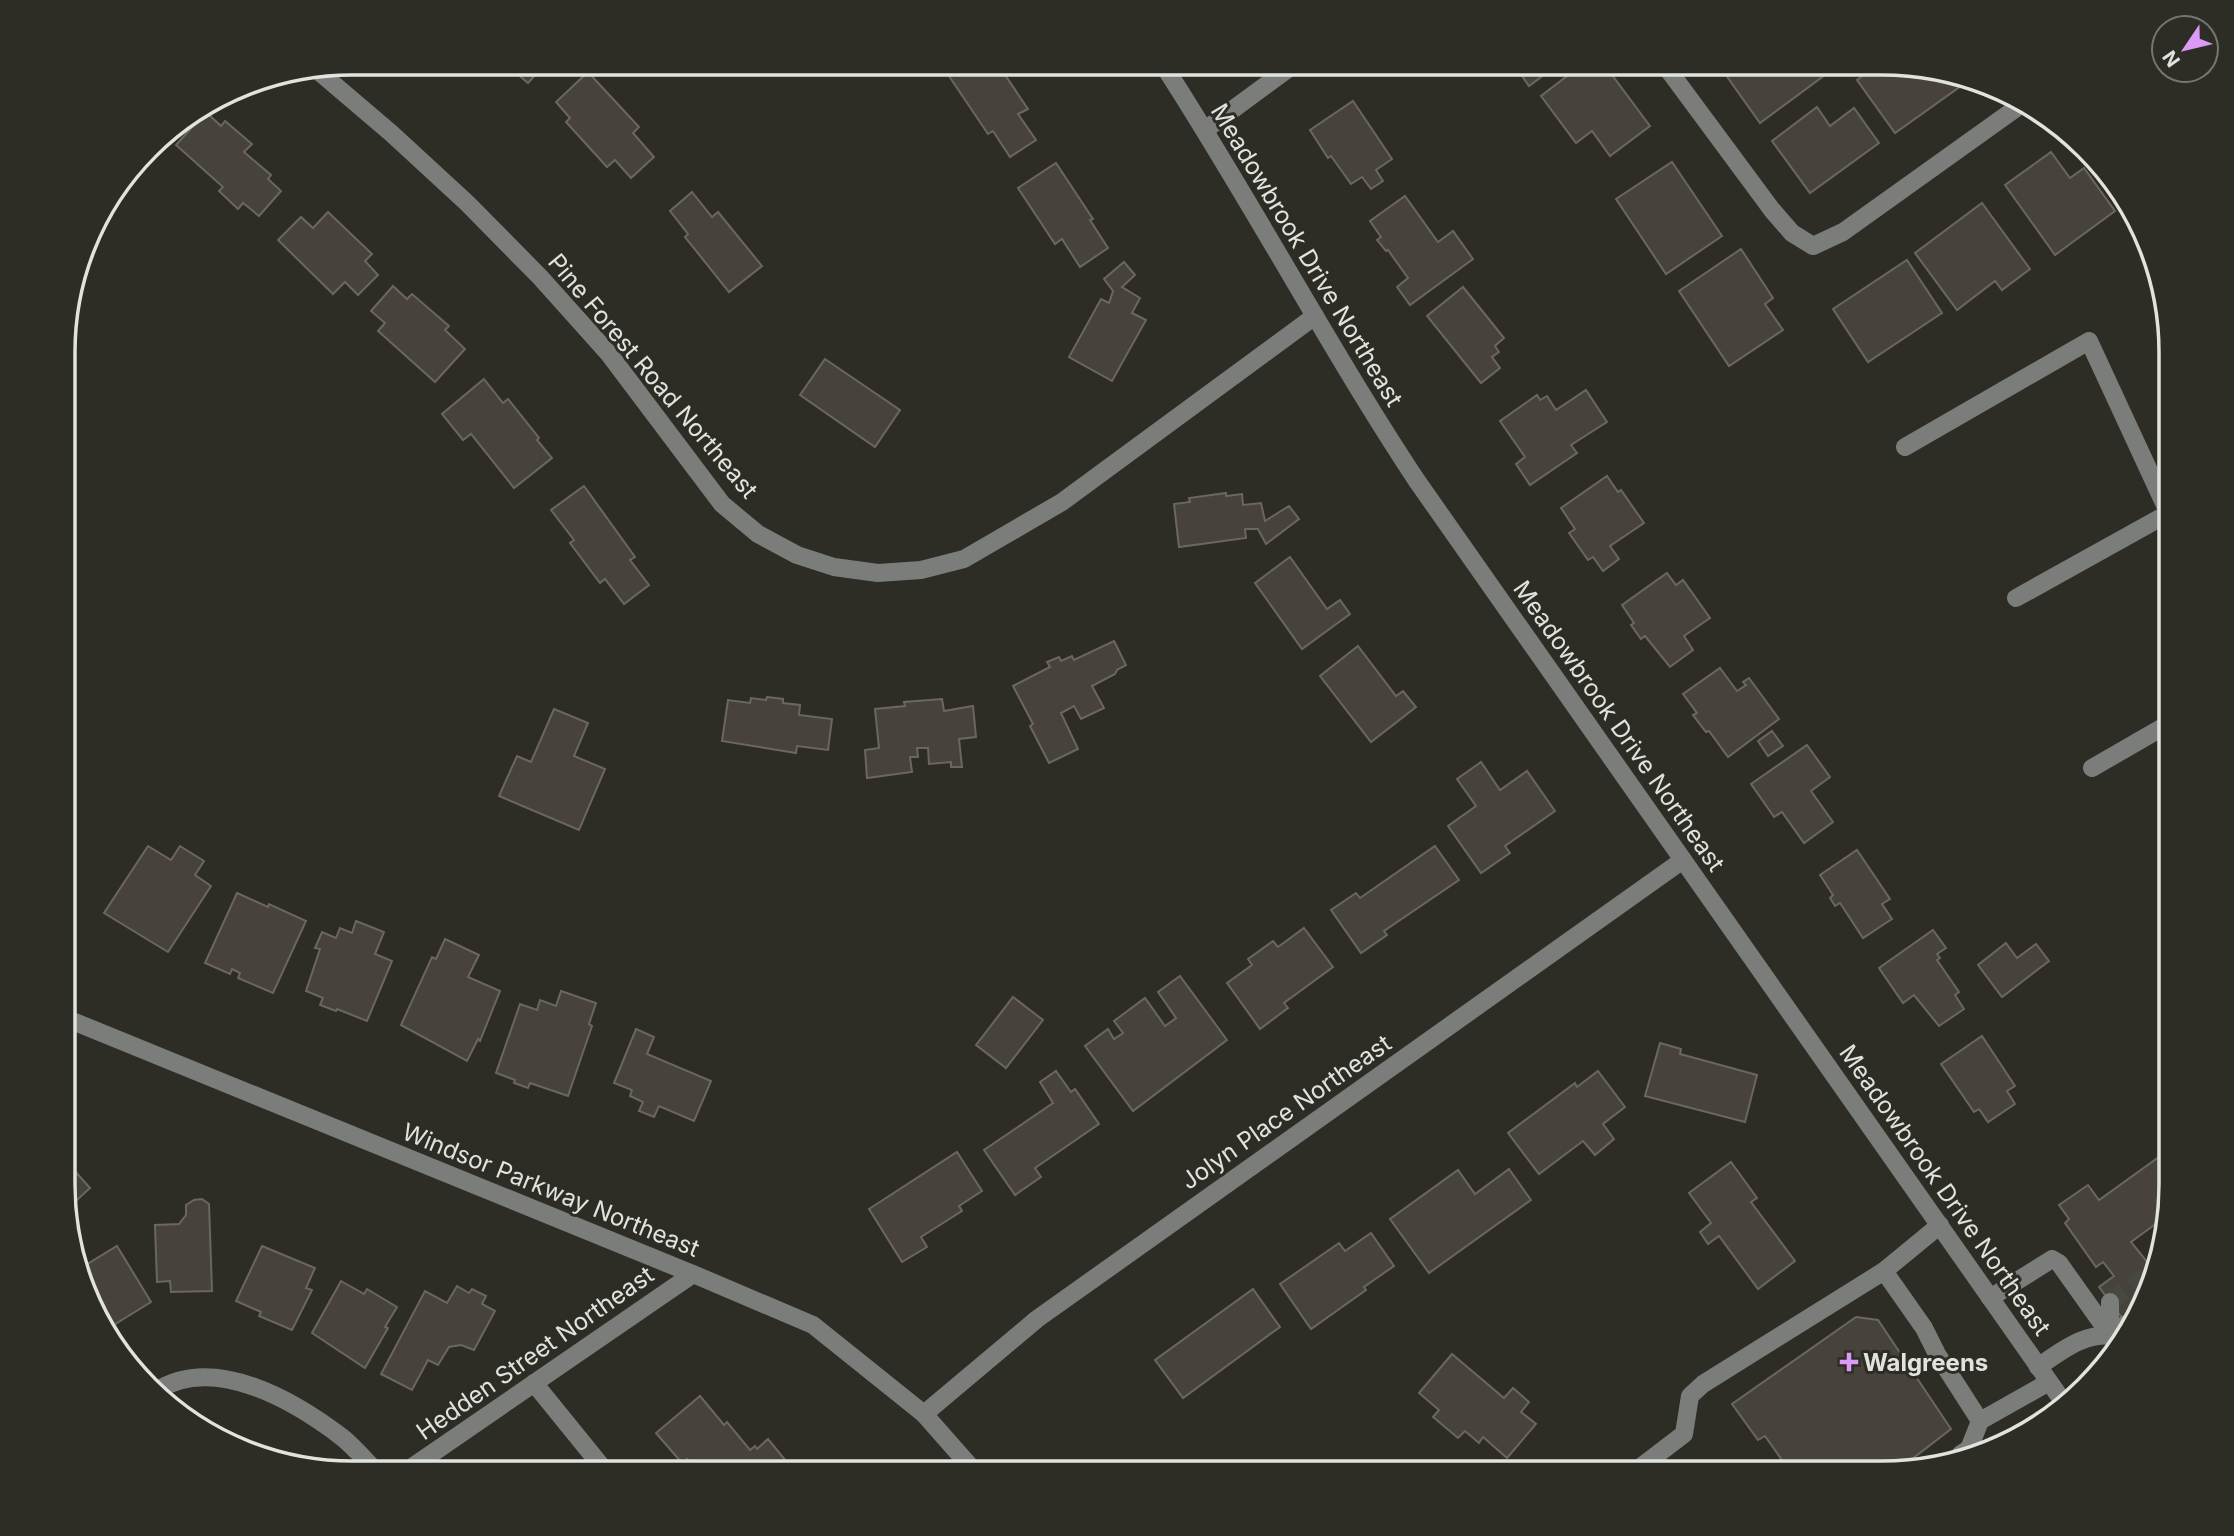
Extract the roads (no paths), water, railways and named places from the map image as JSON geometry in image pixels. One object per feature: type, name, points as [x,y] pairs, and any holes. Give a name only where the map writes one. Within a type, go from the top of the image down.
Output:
[{"type":"street","name":"Meadowbrook Drive Northeast","points":[[1170,75],[1374,416],[1417,481],[2059,1396]]},
{"type":"street","points":[[1205,130],[1280,75]]},
{"type":"street","points":[[1672,75],[1772,210],[1792,233],[1812,246],[1843,232],[2015,109]]},
{"type":"street","name":"Pine Forest Road Northeast","points":[[325,77],[467,203],[540,277],[609,354],[722,504],[758,534],[797,555],[834,567],[878,573],[910,571],[964,559],[1062,502],[1315,316]]},
{"type":"street","points":[[1905,447],[2089,341],[2159,491]]},
{"type":"street","points":[[2017,598],[2159,521]]},
{"type":"street","points":[[2092,768],[2159,729]]},
{"type":"street","name":"Jolyn Place Northeast","points":[[924,1414],[1037,1319],[1684,860]]},
{"type":"street","name":"Windsor Parkway Northeast","points":[[75,1022],[813,1325],[924,1414],[965,1461]]},
{"type":"street","points":[[1649,1461],[1684,1434],[1690,1396],[1703,1384],[1884,1271],[1940,1225]]},
{"type":"street","points":[[1990,1298],[2052,1259],[2059,1263],[2116,1332]]},
{"type":"street","points":[[1884,1271],[1924,1328],[1980,1421]]},
{"type":"street","name":"Hedden Street Northeast","points":[[421,1461],[693,1274]]},
{"type":"street","points":[[2110,1302],[2117,1330]]},
{"type":"street","points":[[2038,1367],[2077,1340],[2113,1337]]},
{"type":"street","points":[[165,1388],[187,1380],[214,1378],[251,1385],[305,1410],[345,1440],[366,1461]]},
{"type":"street","points":[[1970,1446],[1980,1421],[2049,1382]]},
{"type":"street","points":[[534,1383],[598,1461]]},
{"type":"tunnel","points":[[2110,1302],[2142,1279]]},
{"type":"place","name":"Walgreens","points":[[1849,1362]]}]
